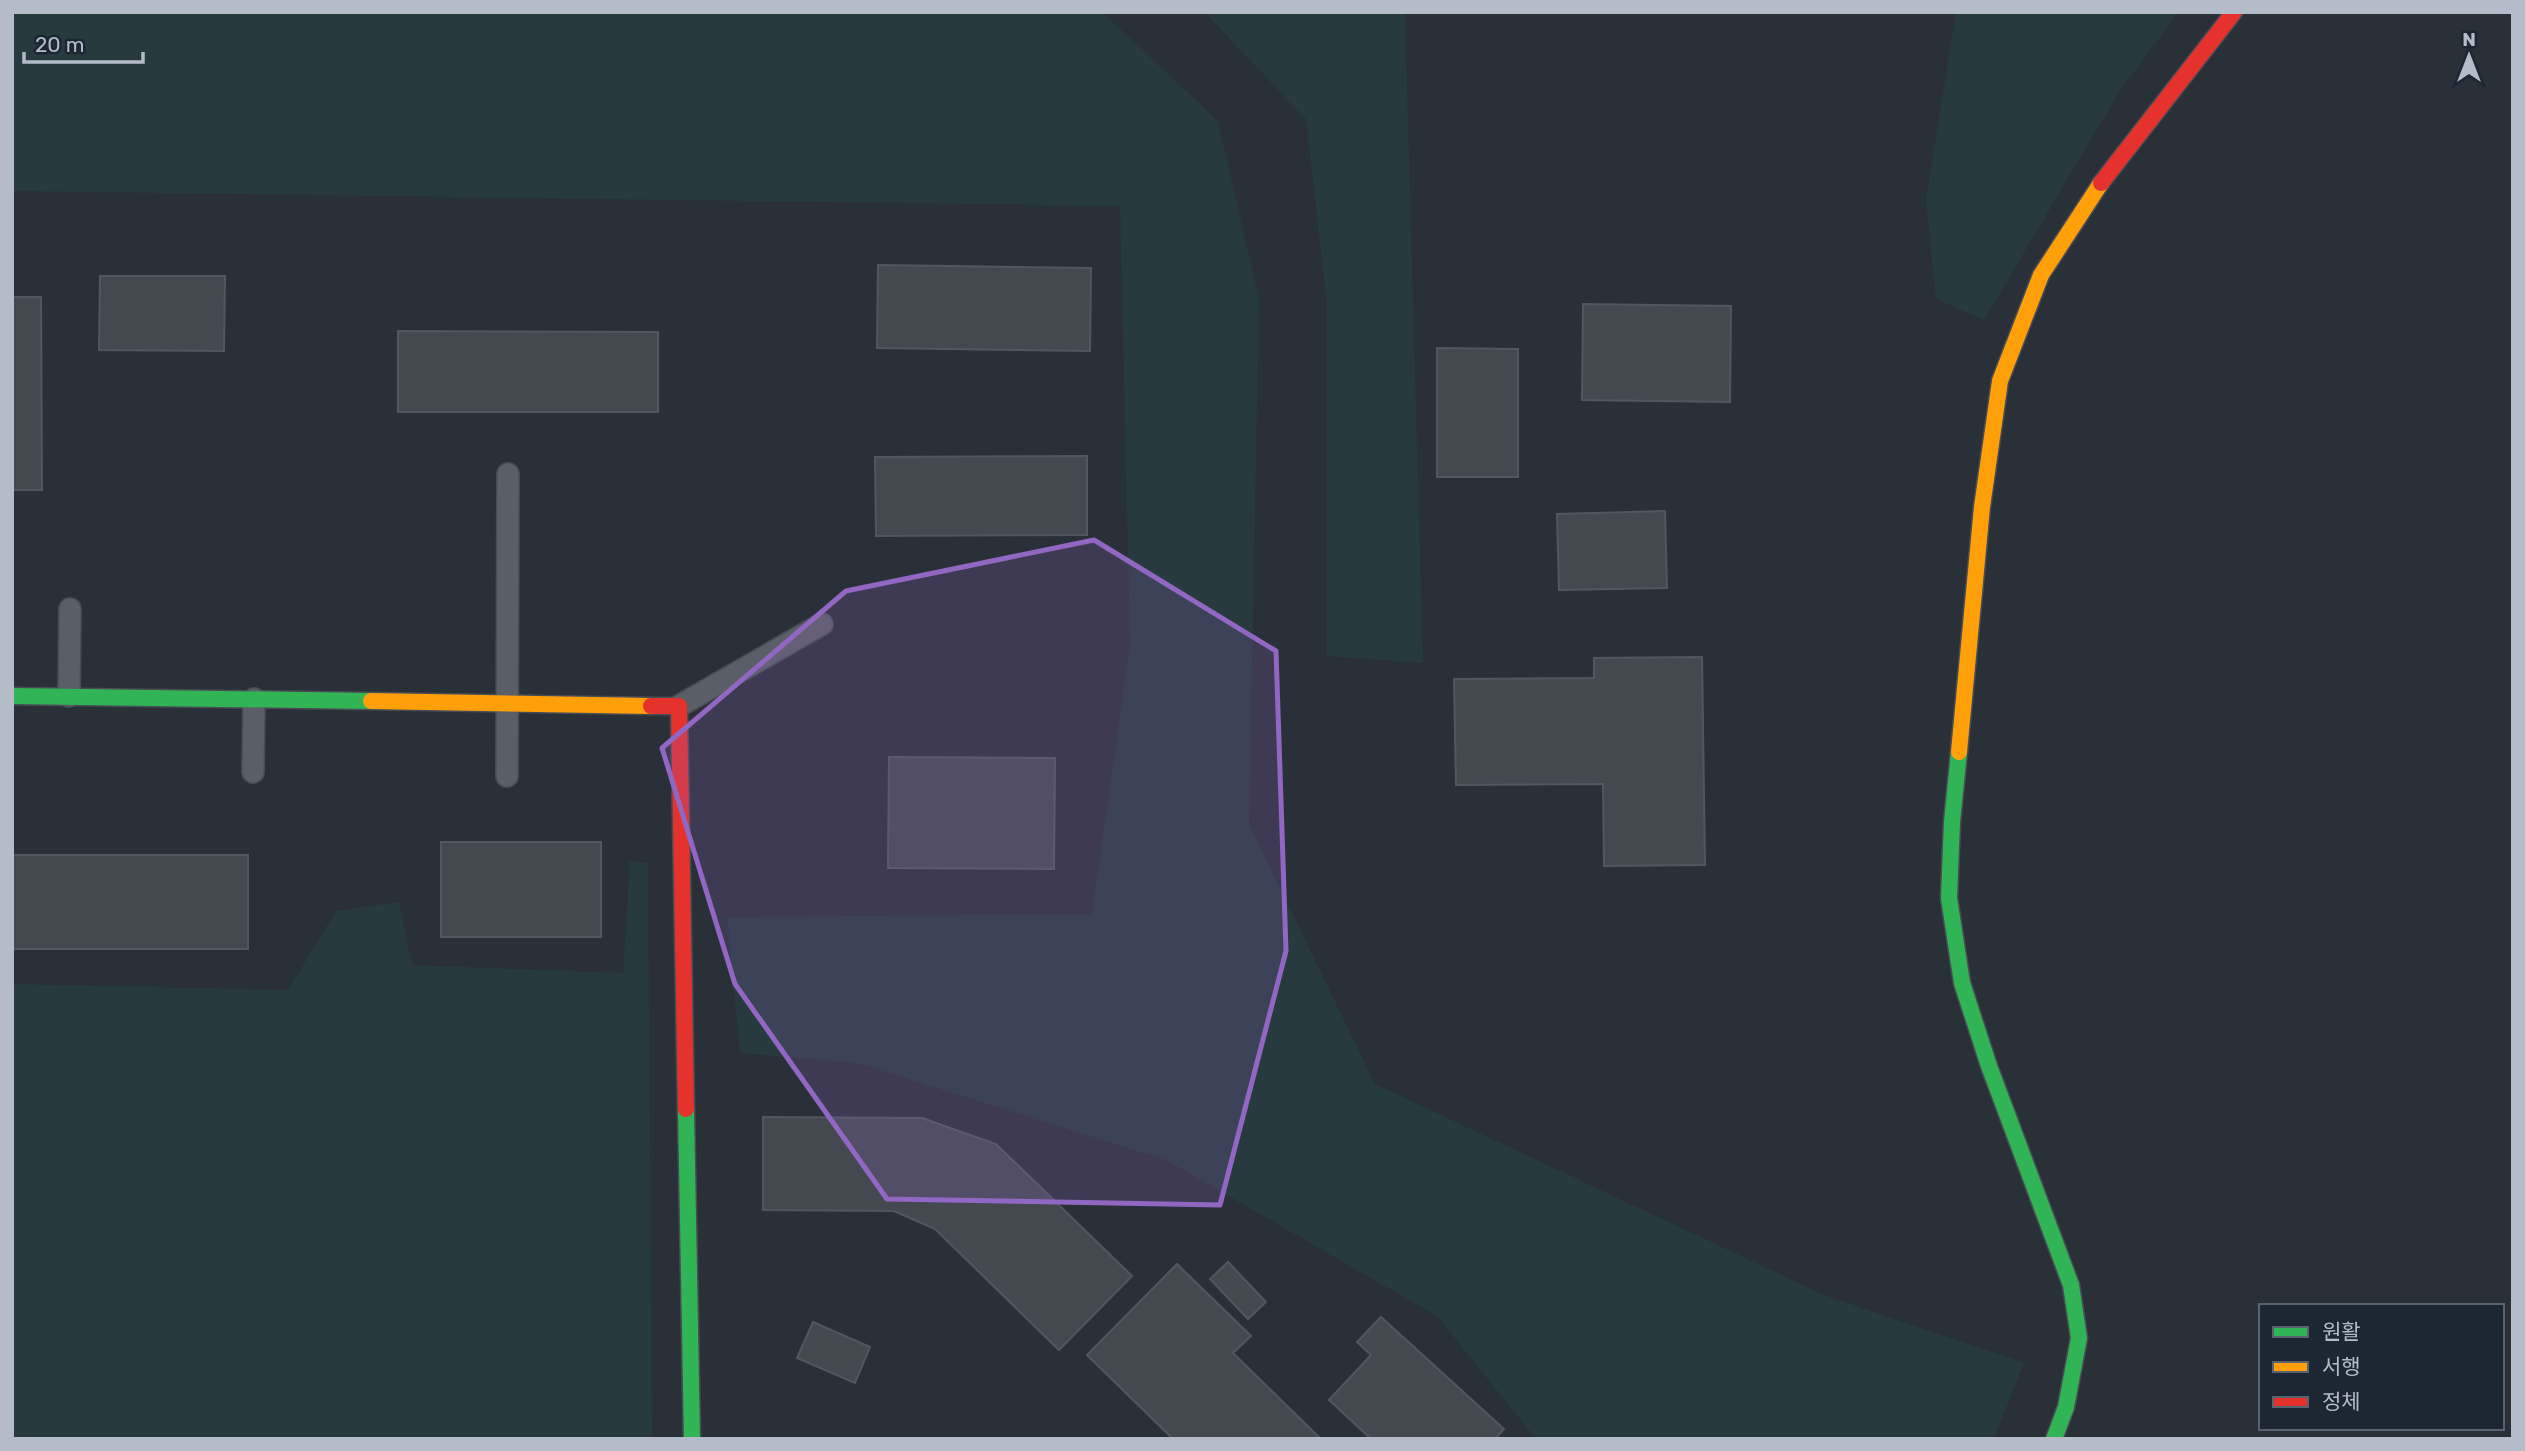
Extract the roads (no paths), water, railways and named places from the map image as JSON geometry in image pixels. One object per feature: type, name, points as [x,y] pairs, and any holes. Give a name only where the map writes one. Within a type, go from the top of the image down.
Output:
[{"type":"street","points":[[2054,1439],[2066,1407],[2079,1338],[2071,1285],[1989,1066],[1962,983],[1949,898],[1952,822],[1982,507],[2000,380],[2041,275],[2109,171],[2234,12]]},
{"type":"street","points":[[12,695],[678,706],[692,1439]]},
{"type":"lane","points":[[507,776],[508,474]]},
{"type":"lane","points":[[69,696],[70,609]]},
{"type":"lane","points":[[678,706],[822,624]]},
{"type":"lane","points":[[253,772],[254,699]]}]
